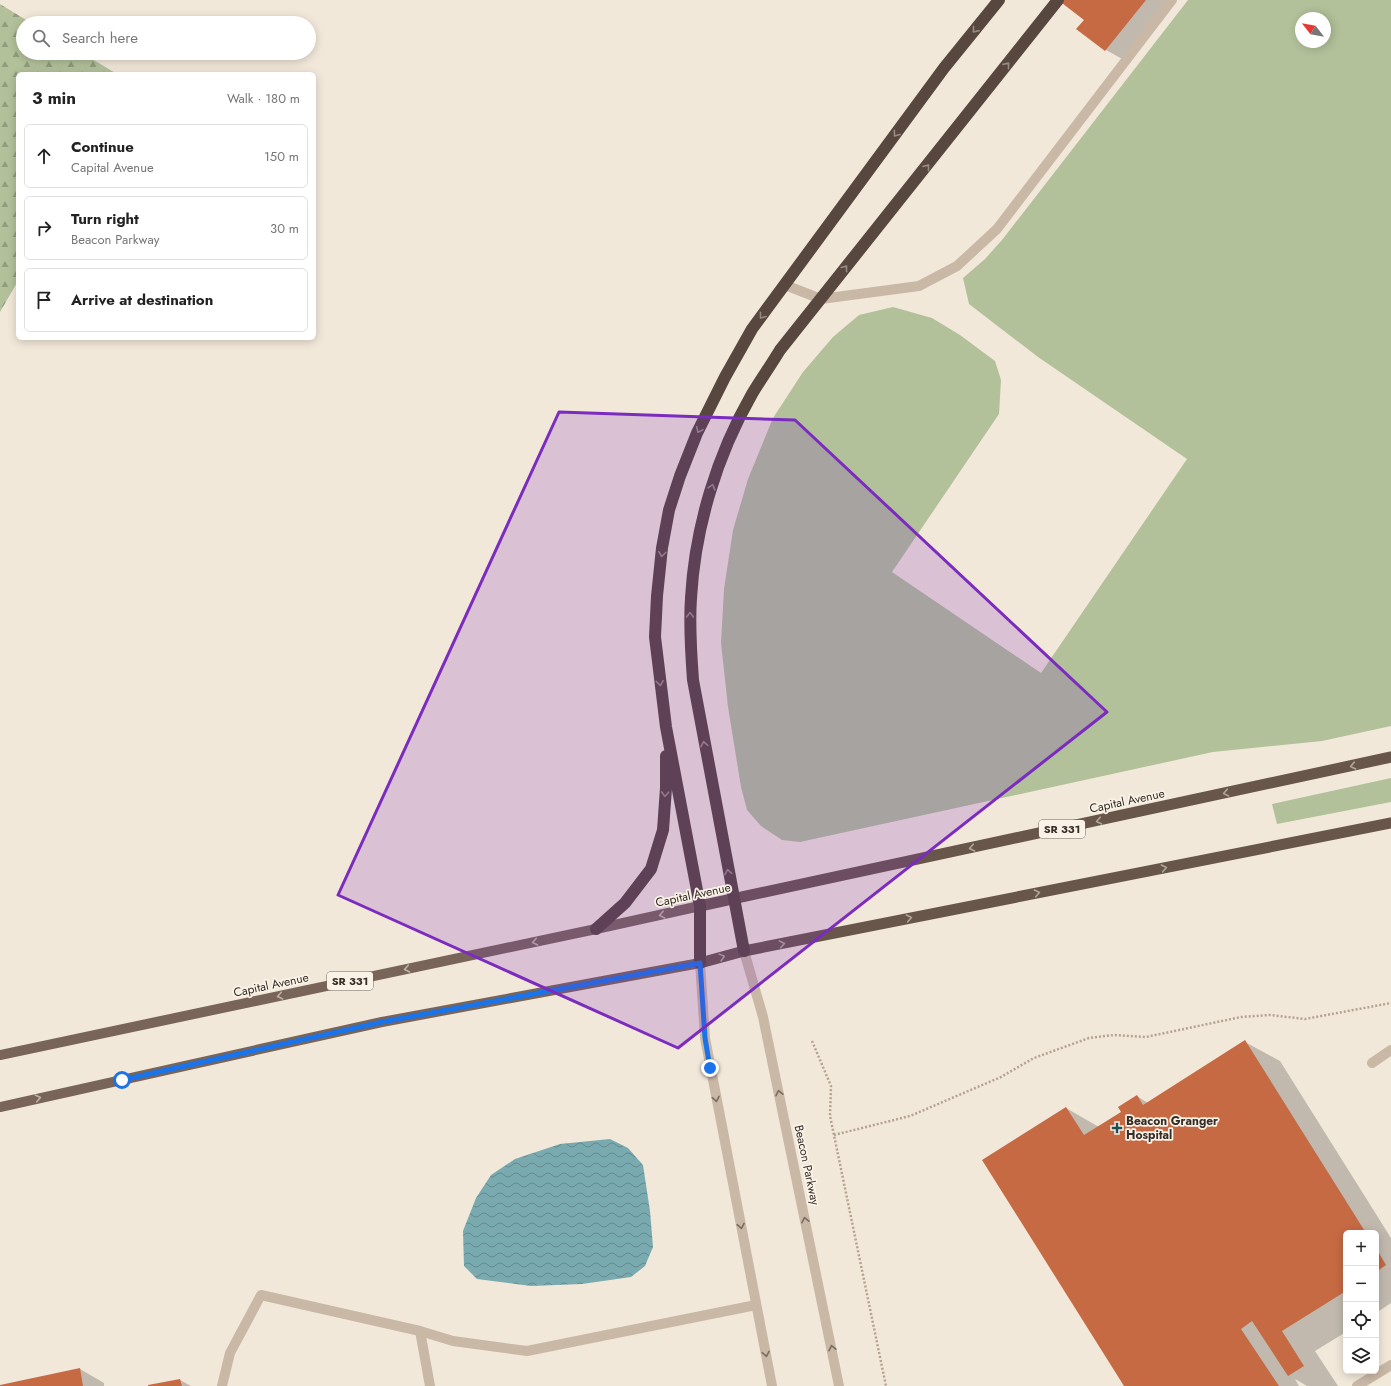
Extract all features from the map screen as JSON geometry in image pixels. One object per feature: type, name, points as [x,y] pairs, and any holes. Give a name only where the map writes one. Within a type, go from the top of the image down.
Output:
[{"type":"highway","points":[[999,0],[944,68],[752,329],[725,377],[697,433],[680,476],[669,510],[662,548],[657,596],[655,637],[666,727],[700,906],[700,963],[744,951],[1391,823]]},
{"type":"highway","points":[[744,951],[693,680],[690,636],[691,598],[695,559],[713,484],[727,446],[752,394],[780,350],[1058,0]]},
{"type":"highway","points":[[596,929],[625,903],[651,869],[663,830],[666,788],[666,727]]},
{"type":"highway","name":"Capital Avenue","points":[[700,906],[1391,757]]},
{"type":"main road","name":"Capital Avenue","points":[[0,1055],[700,906]]},
{"type":"main road","points":[[0,1107],[382,1022],[700,963]]},
{"type":"street","points":[[785,285],[821,299],[919,286],[957,266],[997,229],[1172,0]]},
{"type":"street","name":"Beacon Parkway","points":[[744,951],[763,1017],[840,1386]]},
{"type":"street","points":[[700,963],[705,1038],[772,1386]]},
{"type":"street","points":[[1372,1063],[1391,1050]]},
{"type":"street","points":[[222,1386],[230,1353],[261,1295],[454,1341],[527,1351],[756,1306]]},
{"type":"street","points":[[420,1332],[430,1386]]},
{"type":"street","points":[[1357,1386],[1391,1365]]},
{"type":"path","points":[[834,1135],[910,1116],[1001,1077],[1034,1058],[1089,1038],[1114,1035],[1146,1036],[1241,1017],[1270,1015],[1305,1019],[1391,1003]]},
{"type":"path","points":[[812,1041],[831,1086],[830,1116],[886,1386]]},
{"type":"highlighted area","points":[[559,412],[795,420],[1107,712],[678,1048],[338,895]]},
{"type":"green space","points":[[1188,0],[1391,0],[1391,726],[1322,741],[1213,752],[800,842],[782,840],[761,826],[747,810],[741,787],[728,707],[721,643],[724,589],[733,530],[748,479],[773,418],[803,372],[833,337],[859,315],[893,307],[932,318],[960,335],[995,361],[1001,380],[999,414],[892,572],[1041,673],[1187,459],[1038,357],[969,304],[963,278],[985,259],[1002,240]]},
{"type":"green space","points":[[0,4],[20,16],[16,16],[16,60],[94,60],[114,72],[16,72],[16,284],[0,312]]},
{"type":"green space","points":[[1391,778],[1391,802],[1277,824],[1272,804]]},
{"type":"water","points":[[610,1139],[628,1148],[643,1165],[650,1211],[653,1247],[645,1266],[631,1277],[582,1284],[531,1286],[477,1279],[464,1266],[463,1231],[476,1198],[491,1175],[515,1159],[560,1144]]},
{"type":"building","points":[[1058,0],[1146,0],[1105,51],[1076,29],[1084,20]]},
{"type":"building","name":"Beacon Granger Hospital","points":[[1245,1040],[1364,1230],[1343,1230],[1343,1293],[1282,1331],[1304,1366],[1288,1376],[1252,1321],[1241,1329],[1279,1386],[1124,1386],[982,1160],[1066,1107],[1084,1135],[1121,1112],[1118,1107],[1137,1095],[1143,1105]]},
{"type":"building","points":[[1379,1253],[1386,1265],[1379,1270]]},
{"type":"building","points":[[80,1368],[83,1386],[0,1386],[0,1385]]},
{"type":"building","points":[[180,1379],[182,1386],[148,1386],[148,1385]]},
{"type":"place","name":"Beacon Granger Hospital","points":[[1117,1128]]},
{"type":"route","points":[[122,1080],[382,1022],[700,963],[705,1038],[710,1068]]}]
